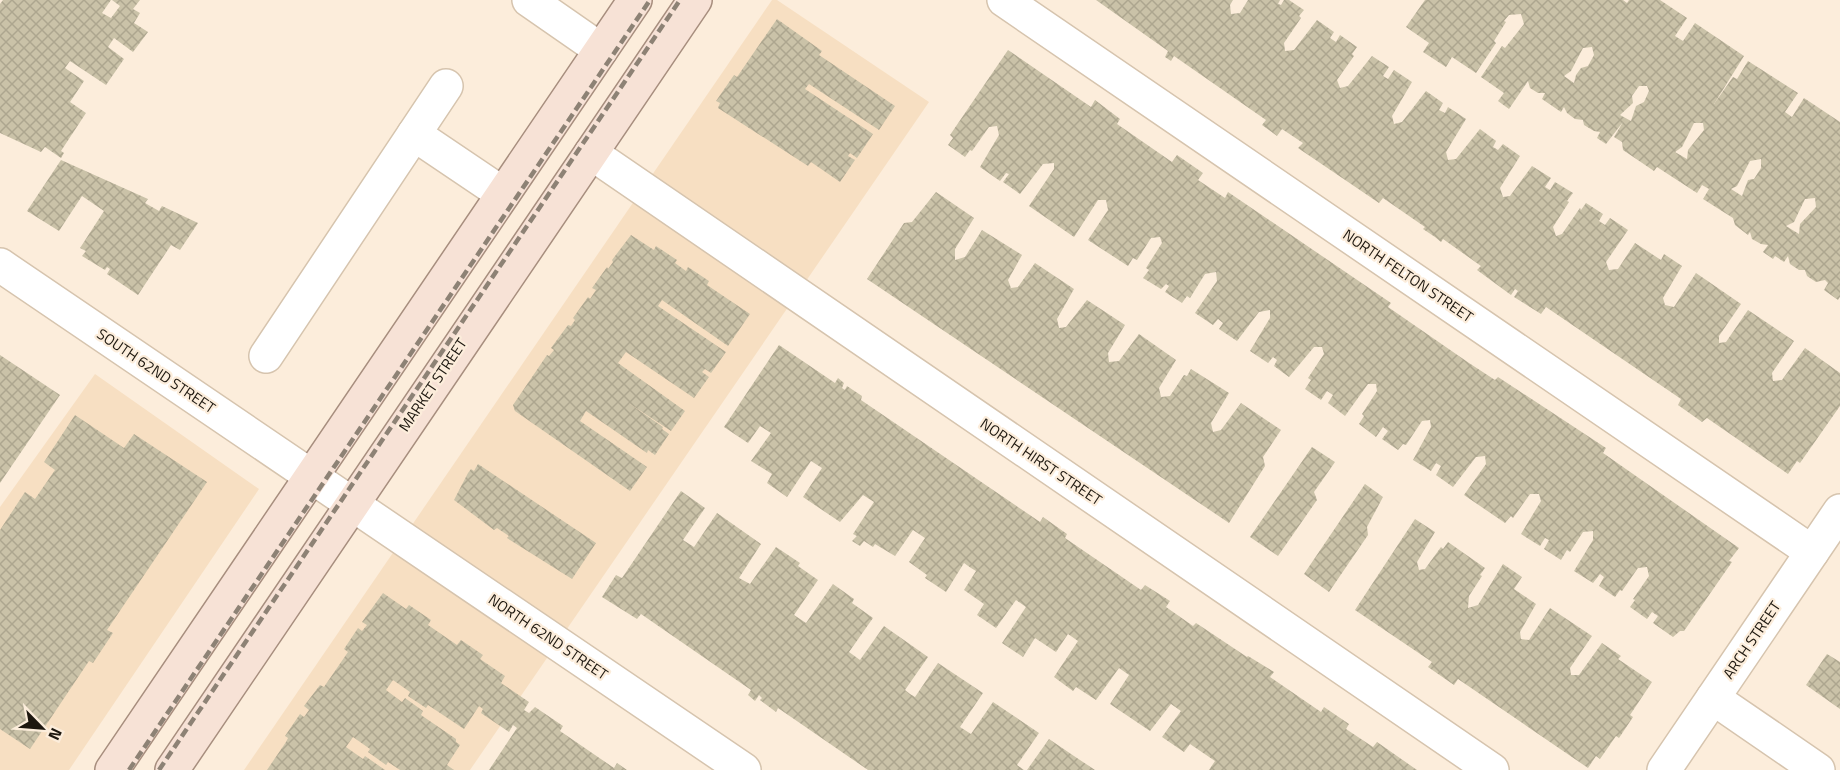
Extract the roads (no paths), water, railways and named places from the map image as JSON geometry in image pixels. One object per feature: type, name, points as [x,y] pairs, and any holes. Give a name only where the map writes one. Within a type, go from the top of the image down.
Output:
[{"type":"main road","points":[[112,770],[635,0]]},
{"type":"main road","name":"MARKET STREET","points":[[172,770],[695,0]]},
{"type":"street","points":[[529,0],[601,50]]},
{"type":"street","name":"NORTH FELTON STREET","points":[[1004,0],[1812,552]]},
{"type":"street","points":[[266,356],[446,86]]},
{"type":"street","points":[[414,134],[503,194]]},
{"type":"street","name":"NORTH HIRST STREET","points":[[591,153],[1492,770]]},
{"type":"street","name":"SOUTH 62ND STREET","points":[[0,265],[352,504]]},
{"type":"street","name":"NORTH 62ND STREET","points":[[352,504],[744,770]]},
{"type":"street","name":"ARCH STREET","points":[[1664,770],[1840,511]]},
{"type":"street","points":[[1713,698],[1818,770]]},
{"type":"railway","points":[[129,770],[650,0]]},
{"type":"railway","points":[[159,770],[680,0]]}]
